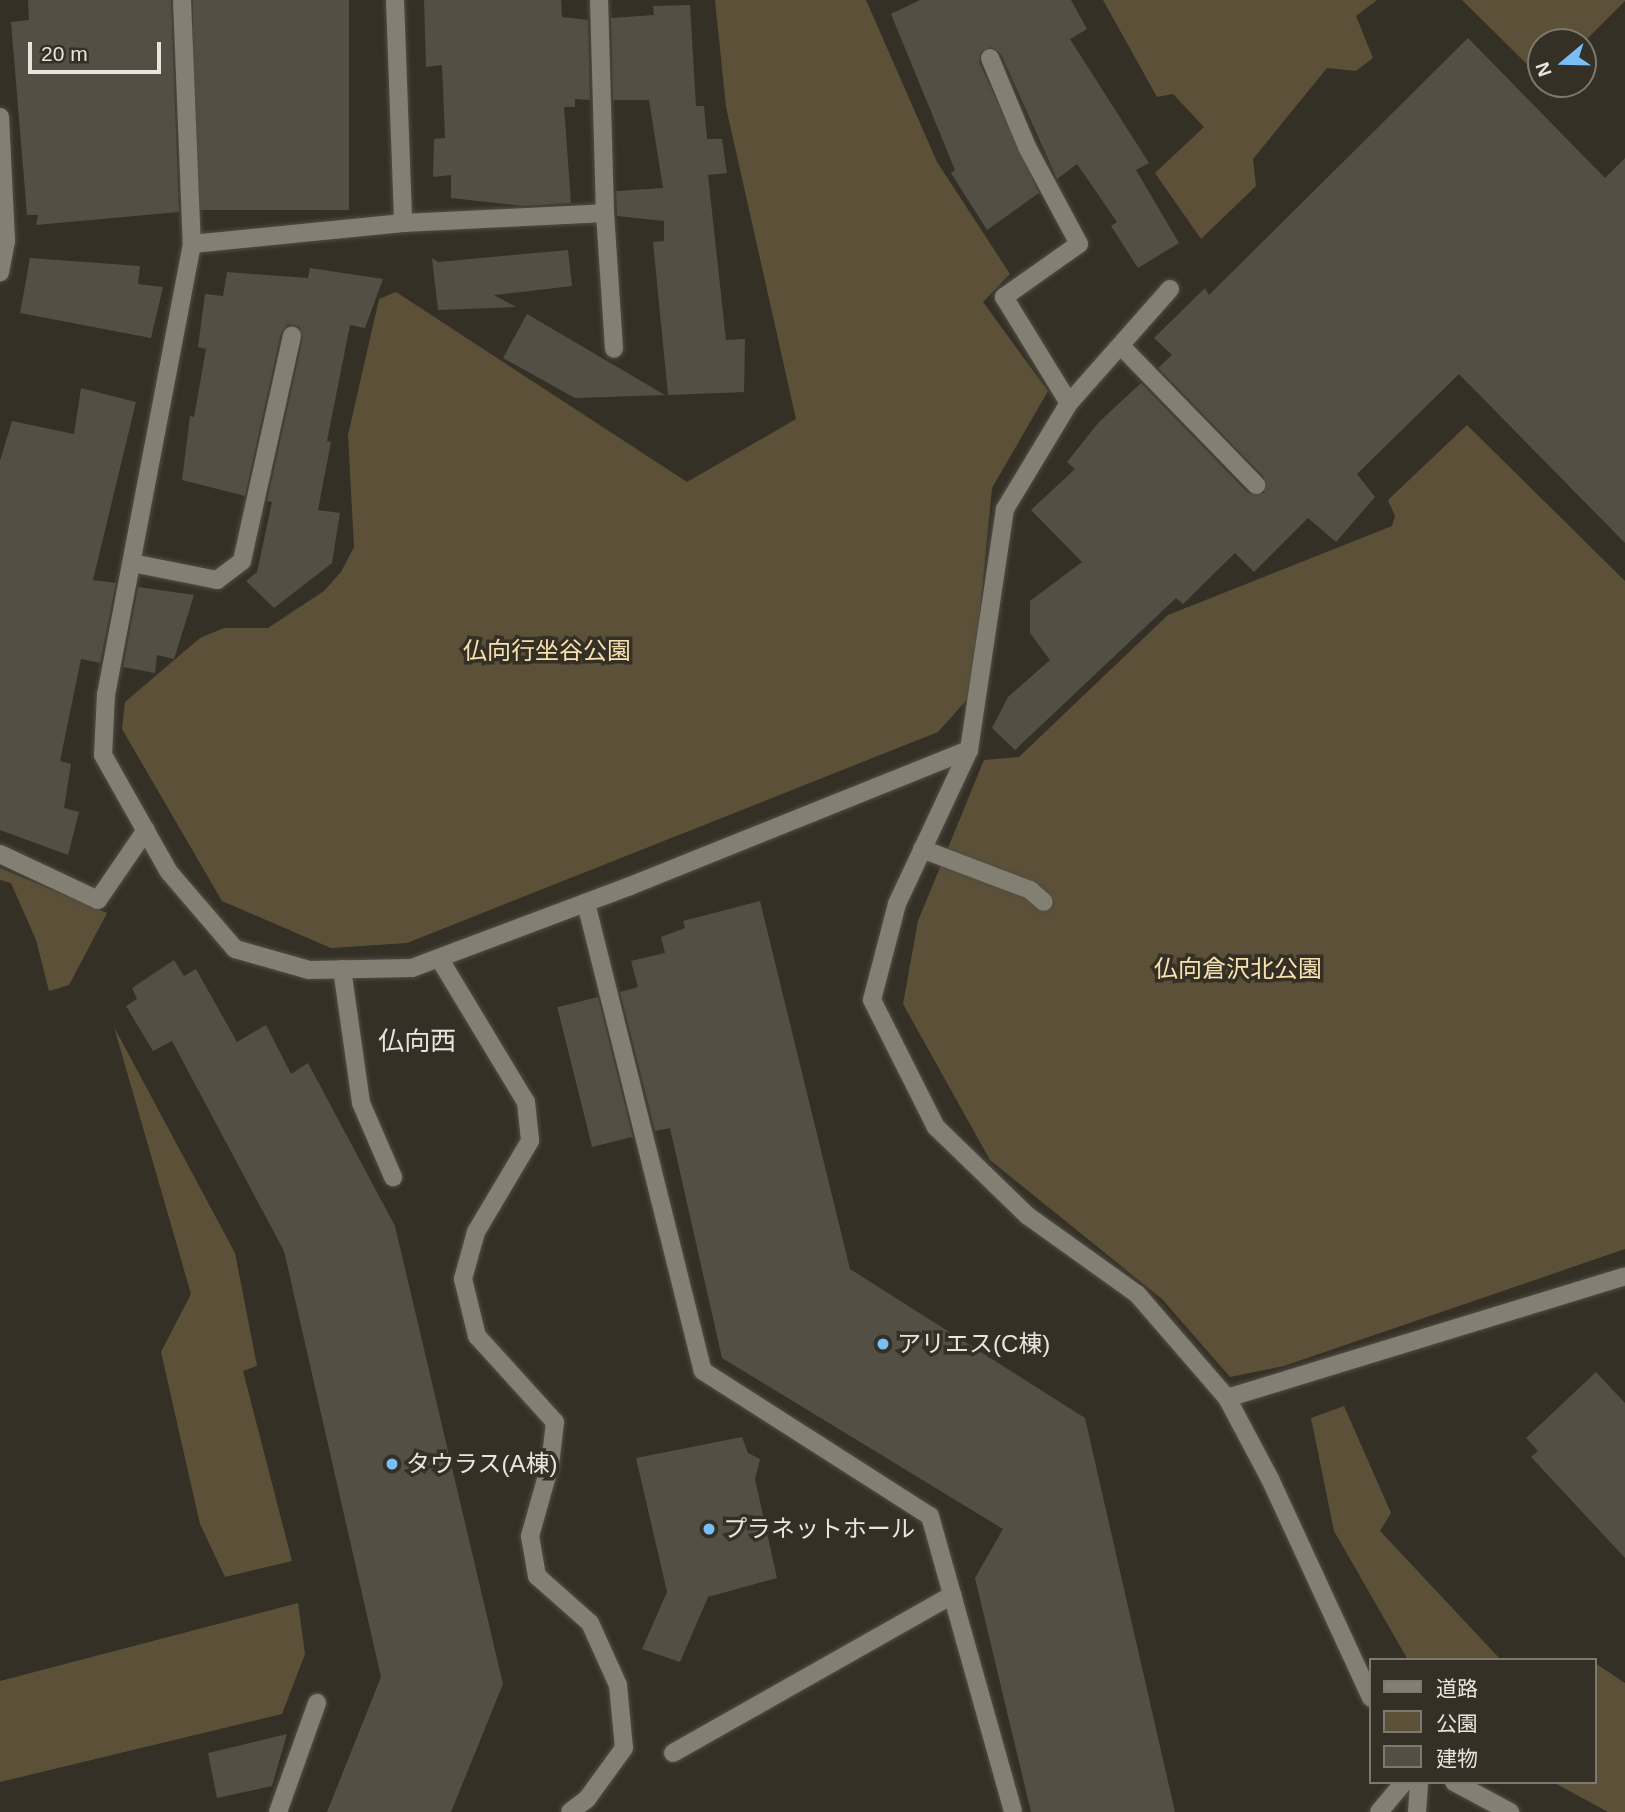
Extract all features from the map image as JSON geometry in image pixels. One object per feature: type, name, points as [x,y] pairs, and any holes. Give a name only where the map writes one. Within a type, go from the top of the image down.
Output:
[{"type":"street","points":[[182,0],[192,244],[106,694],[103,755],[169,872],[235,949],[309,970],[412,968],[586,903],[969,750]]},
{"type":"street","points":[[395,0],[403,223]]},
{"type":"street","points":[[599,0],[605,213],[614,349]]},
{"type":"street","points":[[990,58],[1027,147],[1079,244],[1004,297],[1069,403]]},
{"type":"street","points":[[0,117],[6,241],[0,272]]},
{"type":"street","points":[[192,244],[403,223],[605,213]]},
{"type":"street","points":[[1170,289],[1069,403],[1004,509],[969,750],[897,904],[872,1000],[936,1127],[1028,1216],[1137,1294],[1227,1398],[1270,1479],[1370,1696]]},
{"type":"street","points":[[132,563],[217,580],[242,561],[292,335]]},
{"type":"street","points":[[1121,346],[1256,485]]},
{"type":"street","points":[[0,854],[98,900],[146,830]]},
{"type":"street","points":[[922,849],[1030,890],[1044,902]]},
{"type":"street","points":[[586,903],[703,1371],[930,1516],[1013,1812]]},
{"type":"street","points":[[439,958],[526,1102],[530,1141],[477,1232],[463,1279],[477,1336],[555,1422],[550,1465],[530,1536],[537,1576],[590,1623],[618,1685],[624,1748],[587,1799],[570,1812]]},
{"type":"street","points":[[342,970],[361,1103],[393,1177]]},
{"type":"street","points":[[1227,1398],[1625,1276]]},
{"type":"street","points":[[673,1753],[952,1595]]},
{"type":"street","points":[[278,1812],[317,1703]]},
{"type":"street","points":[[1379,1812],[1402,1784]]},
{"type":"street","points":[[1417,1812],[1419,1784]]},
{"type":"street","points":[[1458,1784],[1510,1812]]},
{"type":"green space","name":"仏向行坐谷公園","points":[[715,0],[866,0],[937,162],[1010,274],[983,302],[1048,391],[992,488],[972,694],[938,732],[407,943],[331,948],[222,901],[122,729],[125,702],[200,638],[224,628],[268,628],[324,591],[341,572],[354,547],[348,435],[379,299],[396,292],[687,482],[796,419],[726,107]]},
{"type":"green space","points":[[1103,0],[1377,0],[1356,16],[1373,58],[1356,71],[1327,68],[1253,159],[1256,186],[1201,239],[1155,173],[1204,127],[1173,94],[1157,97]]},
{"type":"green space","points":[[1462,0],[1625,0],[1597,29],[1527,28],[1527,64]]},
{"type":"green space","name":"仏向倉沢北公園","points":[[1467,425],[1625,581],[1625,1249],[1284,1366],[1230,1377],[1162,1299],[990,1160],[903,1004],[918,921],[984,760],[1019,757],[1168,615],[1392,526],[1395,516],[1388,500]]},
{"type":"green space","points":[[0,868],[107,913],[69,985],[49,991],[36,940],[11,883],[0,880]]},
{"type":"green space","points":[[114,1027],[235,1253],[257,1366],[243,1371],[292,1561],[225,1577],[200,1524],[161,1352],[191,1294]]},
{"type":"green space","points":[[1344,1406],[1391,1513],[1380,1531],[1499,1658],[1407,1658],[1334,1531],[1311,1418]]},
{"type":"green space","points":[[298,1603],[305,1654],[282,1714],[0,1782],[0,1681]]},
{"type":"green space","points":[[1597,1664],[1625,1683],[1625,1812],[1608,1812],[1557,1784],[1597,1784]]},
{"type":"building","points":[[28,0],[171,0],[179,212],[36,225],[38,215],[27,215],[11,22],[29,20]]},
{"type":"building","points":[[193,0],[349,0],[349,210],[193,210]]},
{"type":"building","points":[[424,0],[561,0],[562,17],[588,20],[590,100],[575,99],[575,107],[564,107],[571,203],[523,206],[451,198],[451,175],[433,177],[434,139],[445,138],[442,65],[426,67]]},
{"type":"building","points":[[920,0],[1071,0],[1087,29],[1070,39],[1149,163],[1136,170],[1179,243],[1138,268],[1111,226],[1117,222],[1077,164],[1057,179],[1001,54],[991,47],[981,52],[979,62],[1039,193],[987,230],[951,173],[955,170],[891,14]]},
{"type":"building","points":[[690,5],[696,106],[704,106],[707,139],[722,139],[727,173],[708,175],[726,340],[745,339],[744,392],[668,395],[653,242],[664,241],[664,221],[617,216],[616,191],[663,188],[649,100],[613,100],[611,18],[654,15],[653,6]]},
{"type":"building","points":[[1468,38],[1605,178],[1625,158],[1625,543],[1459,374],[1357,474],[1375,497],[1336,542],[1308,518],[1254,572],[1235,553],[1183,604],[1176,598],[1015,750],[992,728],[1008,697],[1050,660],[1030,633],[1030,601],[1082,562],[1031,510],[1075,469],[1067,462],[1099,422],[1141,383],[1248,493],[1264,493],[1264,477],[1158,368],[1172,355],[1154,338],[1205,288],[1209,295]]},
{"type":"building","points":[[568,250],[572,286],[494,295],[516,307],[438,310],[432,258],[438,262]]},
{"type":"building","points":[[30,258],[140,266],[138,284],[163,287],[151,338],[20,313]]},
{"type":"building","points":[[310,268],[383,279],[365,328],[350,325],[327,441],[331,442],[318,510],[340,513],[332,563],[274,608],[246,581],[257,572],[272,502],[267,501],[303,337],[299,326],[288,324],[281,333],[245,496],[182,480],[190,416],[194,417],[206,349],[198,347],[205,294],[223,296],[227,272],[308,278]]},
{"type":"building","points":[[527,314],[665,395],[575,398],[503,358]]},
{"type":"building","points":[[81,388],[136,402],[93,580],[116,583],[100,663],[81,659],[60,761],[71,764],[64,808],[79,812],[68,855],[0,830],[0,461],[12,421],[74,434]]},
{"type":"building","points":[[138,587],[194,595],[174,659],[157,655],[155,673],[123,667]]},
{"type":"building","name":"アリエス(C棟)","points":[[760,901],[850,1269],[1085,1418],[1175,1812],[1031,1812],[975,1578],[1003,1529],[722,1358],[670,1128],[655,1131],[620,992],[638,987],[631,961],[665,953],[661,937],[685,928],[683,921]]},
{"type":"building","name":"タウラス(A棟)","points":[[174,960],[184,976],[196,969],[237,1042],[266,1025],[291,1074],[308,1063],[395,1226],[503,1684],[451,1812],[327,1812],[381,1677],[284,1251],[172,1041],[153,1051],[126,1006],[137,999],[132,988]]},
{"type":"building","points":[[598,997],[633,1137],[592,1147],[557,1007]]},
{"type":"building","points":[[1596,1372],[1625,1403],[1625,1558],[1531,1457],[1538,1451],[1526,1438]]},
{"type":"building","name":"プラネットホール","points":[[742,1437],[748,1453],[760,1459],[755,1479],[777,1578],[708,1597],[680,1662],[642,1649],[667,1592],[636,1458]]},
{"type":"building","points":[[287,1734],[272,1786],[217,1798],[208,1753]]},
{"type":"place","name":"アリエス(C棟)","points":[[883,1344]]},
{"type":"place","name":"タウラス(A棟)","points":[[392,1464]]},
{"type":"place","name":"プラネットホール","points":[[709,1529]]},
{"type":"district","name":"仏向西","points":[[417,1042]]}]
